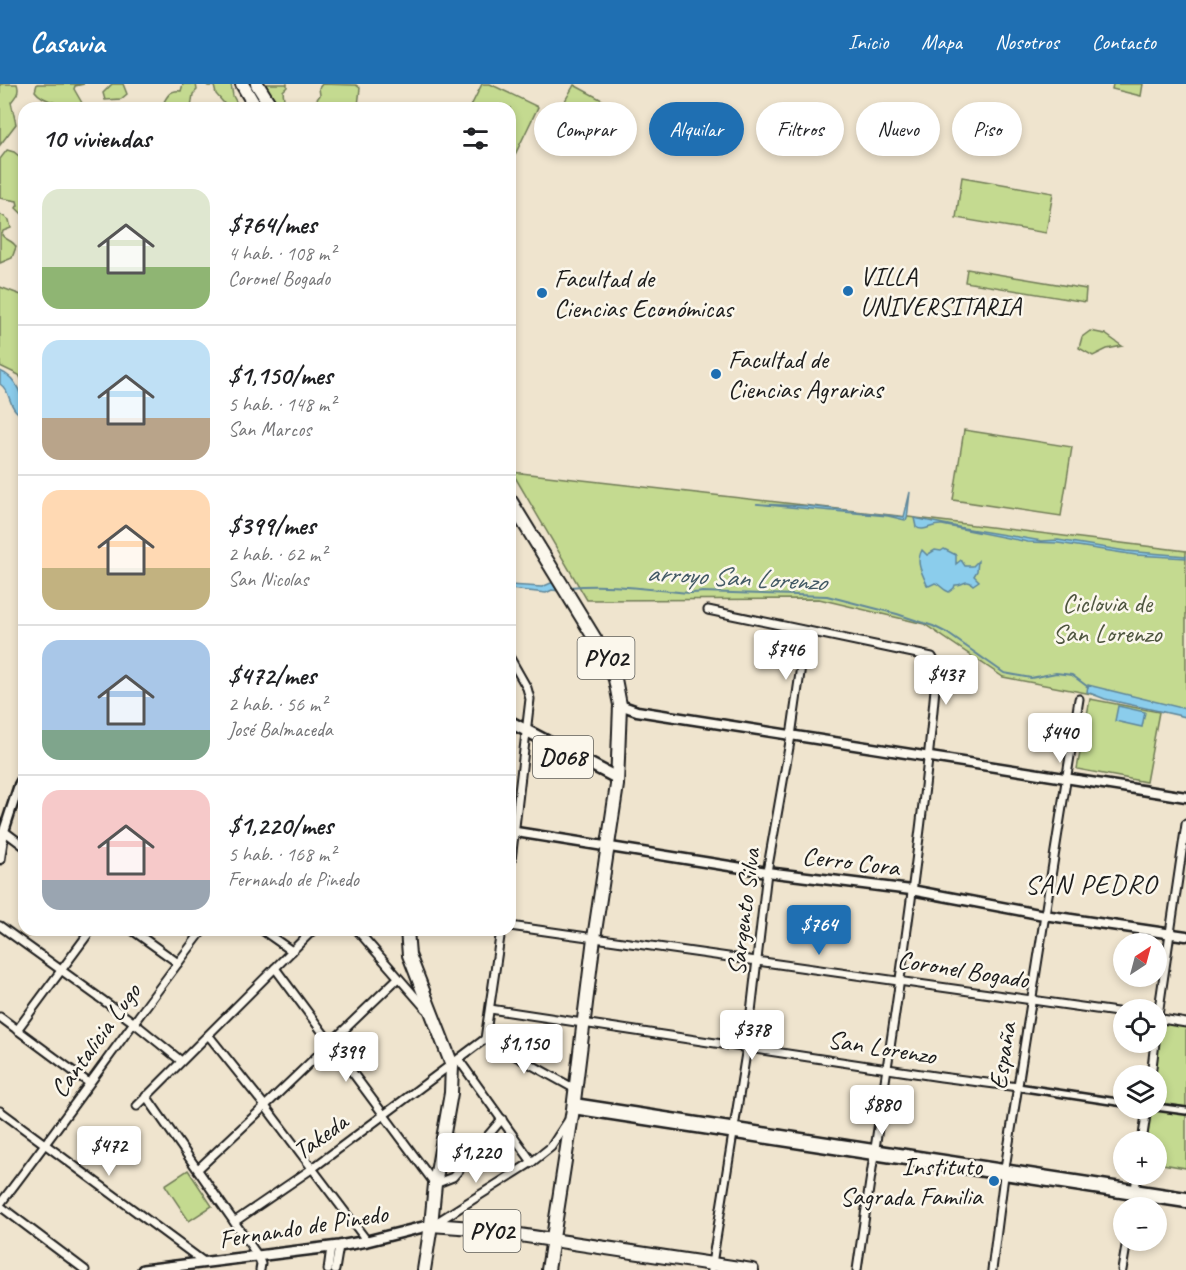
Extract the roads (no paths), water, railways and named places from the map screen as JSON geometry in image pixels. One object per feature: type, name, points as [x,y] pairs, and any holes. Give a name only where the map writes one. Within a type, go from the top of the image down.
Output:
[{"type":"highway","points":[[242,84],[252,102]]},
{"type":"highway","points":[[257,84],[268,102]]},
{"type":"highway","name":"PY02","points":[[516,520],[553,568],[609,664],[615,679],[620,705],[617,782],[594,938],[573,1109],[548,1270]]},
{"type":"highway","points":[[408,936],[410,955],[455,1062],[424,1270]]},
{"type":"highway","name":"PY02","points":[[431,1225],[473,1228],[712,1267],[752,1270]]},
{"type":"main road","name":"D068","points":[[516,726],[617,782]]},
{"type":"main road","name":"D068","points":[[516,731],[526,734]]},
{"type":"main road","name":"Fernando de Pinedo","points":[[143,1270],[188,1267],[204,1262],[367,1241],[431,1225]]},
{"type":"street","points":[[708,610],[932,657],[937,666],[929,758],[900,981],[857,1270]]},
{"type":"street","name":"Sargento Silva","points":[[712,1267],[747,1047],[767,872],[791,736],[806,631]]},
{"type":"street","points":[[516,669],[530,694],[516,809]]},
{"type":"street","name":"España","points":[[992,1270],[1005,1171],[1078,699]]},
{"type":"street","points":[[620,705],[637,711],[1186,797]]},
{"type":"street","points":[[0,859],[2,830],[18,788]]},
{"type":"street","points":[[1160,999],[1186,824]]},
{"type":"street","points":[[2,830],[18,842]]},
{"type":"street","name":"Cerro Cora","points":[[516,832],[767,872],[911,890],[1044,915],[1186,936]]},
{"type":"street","points":[[0,926],[133,1022],[180,1060]]},
{"type":"street","name":"Coronel Bogado","points":[[516,927],[1113,1012]]},
{"type":"street","points":[[17,1030],[86,936]]},
{"type":"street","points":[[140,936],[178,963]]},
{"type":"street","name":"Cantalicia Lugo","points":[[0,1205],[198,936]]},
{"type":"street","points":[[271,936],[292,951]]},
{"type":"street","points":[[136,1106],[307,936]]},
{"type":"street","points":[[362,936],[435,1019]]},
{"type":"street","points":[[500,936],[485,1039],[575,1089]]},
{"type":"street","points":[[275,968],[435,1184],[453,1177],[502,1119]]},
{"type":"street","points":[[198,1169],[398,978]]},
{"type":"street","name":"San Lorenzo","points":[[490,1009],[1018,1087]]},
{"type":"street","points":[[0,1017],[89,1083]]},
{"type":"street","points":[[1167,1020],[1186,1023]]},
{"type":"street","points":[[208,1036],[266,1106],[367,1241]]},
{"type":"street","name":"Takeda","points":[[234,1222],[312,1168],[485,1039]]},
{"type":"street","points":[[455,1062],[502,1119],[532,1162]]},
{"type":"street","points":[[1018,1087],[1113,1101]]},
{"type":"street","points":[[146,1096],[258,1256],[261,1264],[260,1270]]},
{"type":"street","points":[[573,1109],[1005,1171],[1135,1192],[1186,1203]]},
{"type":"street","name":"Fernando de Pinedo","points":[[431,1225],[532,1162],[557,1140],[573,1109]]},
{"type":"street","points":[[1167,1109],[1186,1112]]},
{"type":"street","points":[[0,1111],[204,1262]]},
{"type":"street","points":[[1134,1197],[1136,1185]]},
{"type":"street","points":[[1135,1192],[1186,1197]]},
{"type":"street","points":[[0,1205],[85,1270]]},
{"type":"street","points":[[328,1270],[335,1246]]},
{"type":"street","points":[[335,1246],[335,1270]]},
{"type":"street","points":[[1122,1270],[1125,1251]]},
{"type":"water","points":[[0,371],[16,384],[18,413],[7,392],[0,384]]},
{"type":"water","points":[[910,492],[905,520],[888,516],[756,504],[807,506],[904,517]]},
{"type":"water","points":[[914,518],[1042,541],[1058,540],[1126,551],[1186,556],[1186,558],[1136,555],[1058,543],[1028,542],[942,525],[919,529],[916,527]]},
{"type":"water","points":[[944,549],[956,555],[956,564],[961,560],[965,566],[973,566],[978,561],[974,576],[979,581],[973,585],[967,582],[955,585],[949,592],[935,583],[927,585],[919,563],[922,550],[927,555],[935,550]]},
{"type":"water","points":[[556,583],[560,591],[552,590],[546,593],[516,590],[516,585],[542,587]]},
{"type":"water","points":[[1088,685],[1186,709],[1186,717],[1105,699],[1087,692]]},
{"type":"water","points":[[1118,706],[1145,712],[1142,727],[1115,721]]},
{"type":"waterway","name":"arroyo San Lorenzo","points":[[570,587],[603,586],[686,593],[827,596],[933,626],[947,633],[1004,673],[1031,678],[1056,673],[1072,675],[1088,687]]},
{"type":"place","name":"VILLA UNIVERSITARIA","points":[[848,291]]},
{"type":"place","name":"Facultad de Ciencias Económicas","points":[[542,293]]},
{"type":"place","name":"Facultad de Ciencias Agrarias","points":[[716,374]]},
{"type":"place","name":"Instituto Sagrada Familia","points":[[994,1181]]},
{"type":"district","name":"SAN PEDRO","points":[[1091,884]]},
{"type":"park label","name":"Ciclovia de San Lorenzo","points":[[1107,618]]}]
